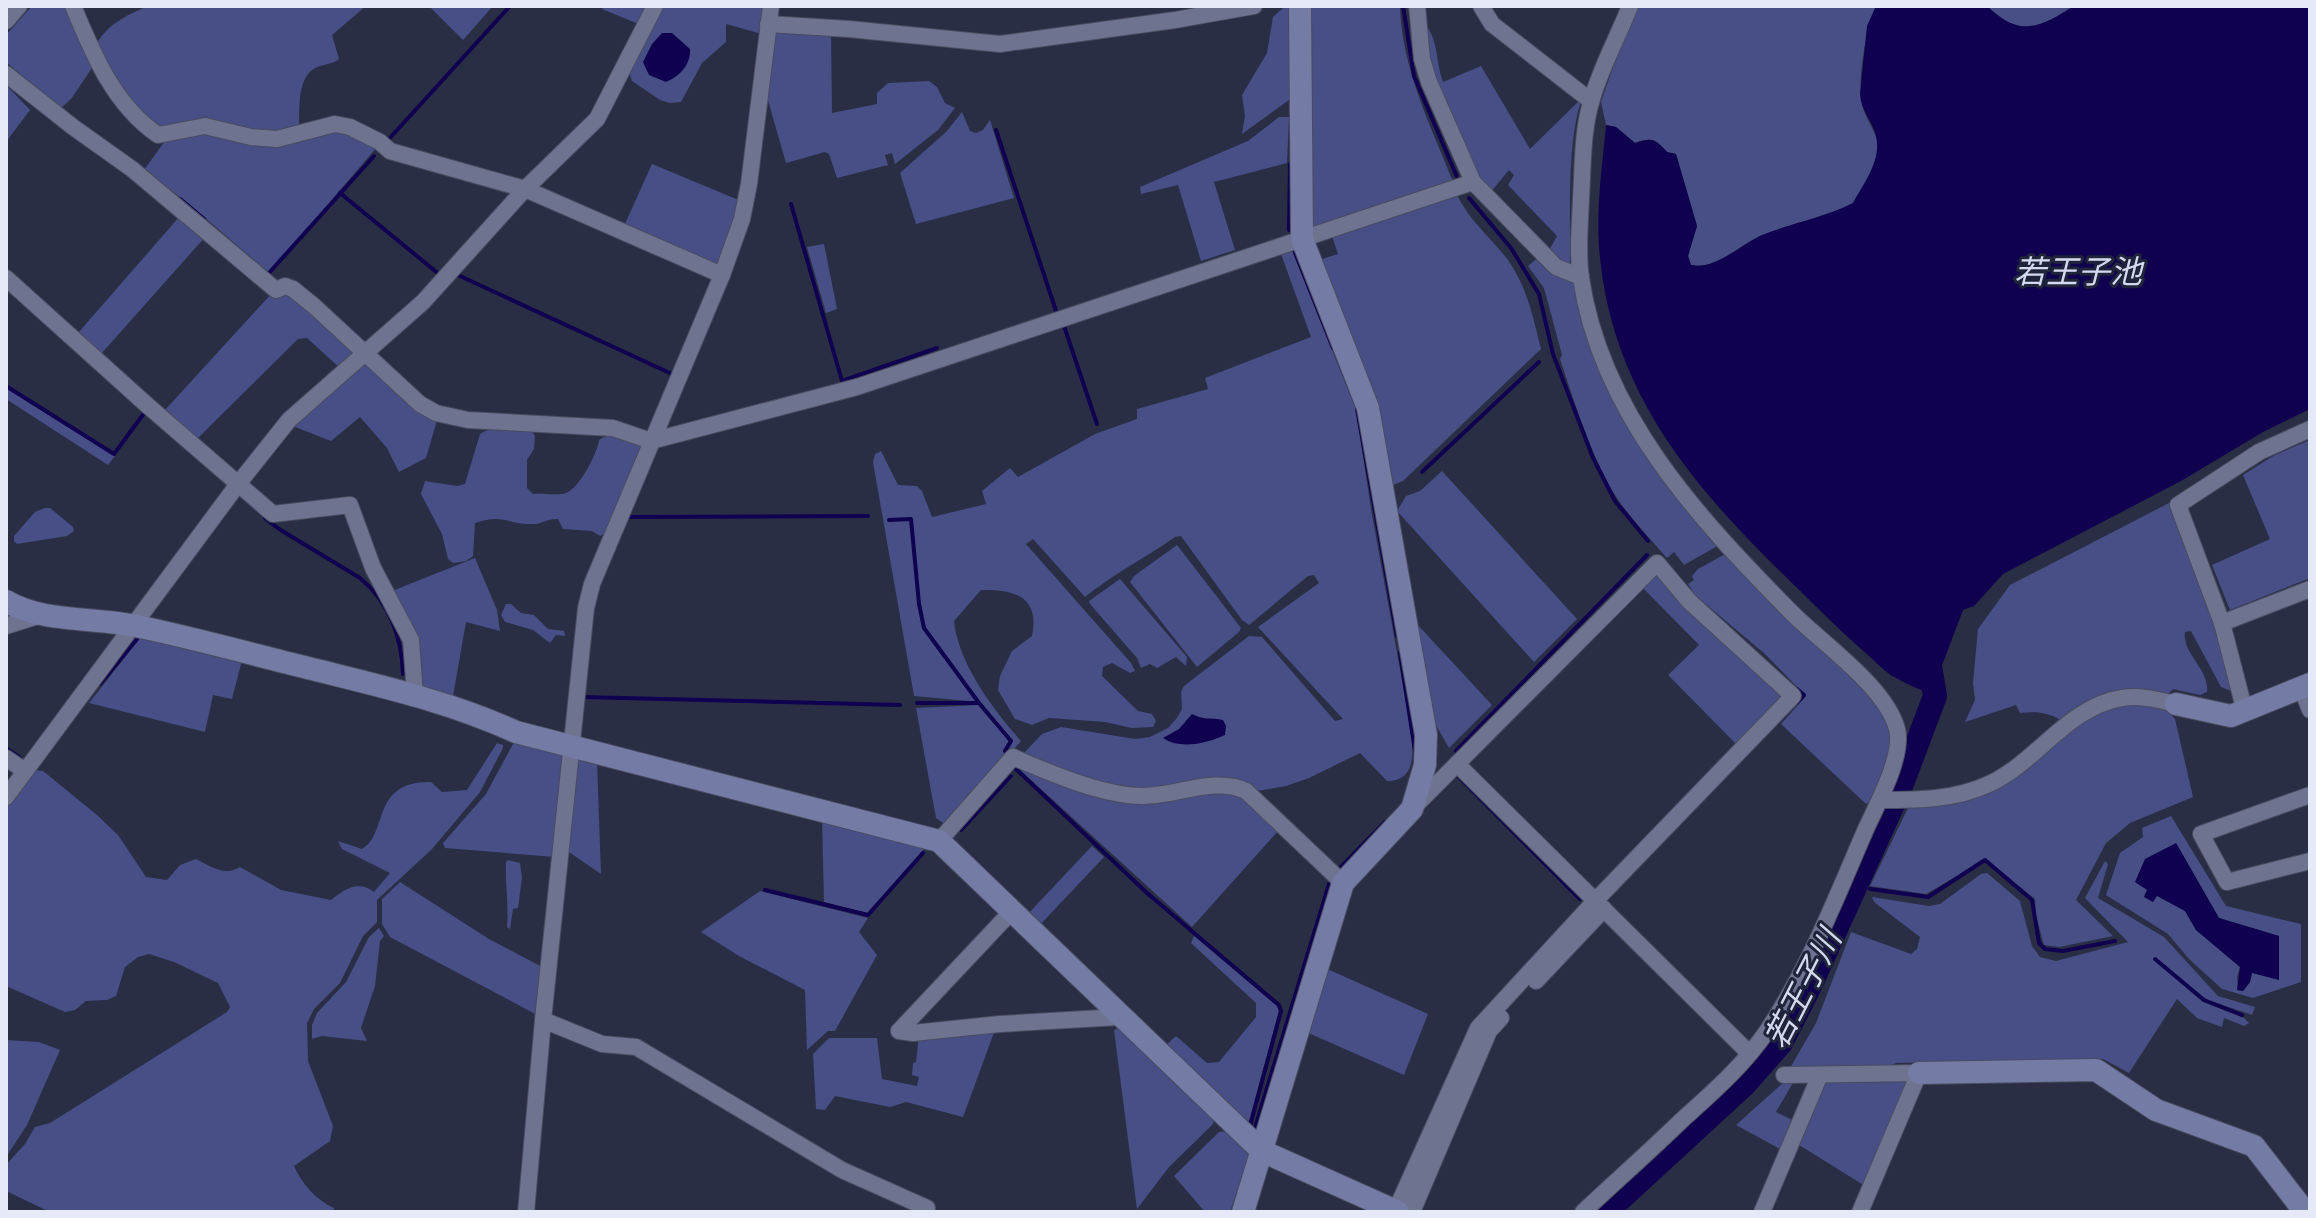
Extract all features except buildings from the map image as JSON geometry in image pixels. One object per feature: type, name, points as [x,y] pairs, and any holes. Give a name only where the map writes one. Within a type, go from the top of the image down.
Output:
[{"type":"street","points":[[6,21],[19,6]]},
{"type":"street","points":[[73,6],[90,49],[111,85],[127,108],[158,135],[205,126],[251,137],[277,139],[335,124],[350,127],[380,142],[390,151],[525,189],[722,275]]},
{"type":"street","points":[[6,797],[289,420],[423,302],[525,189],[597,119],[655,6]]},
{"type":"street","points":[[526,1212],[581,638],[592,584],[722,275],[742,219],[771,6]]},
{"type":"street","points":[[768,24],[1000,44],[1254,6]]},
{"type":"street","points":[[1300,6],[1302,239],[1368,408],[1426,735],[1425,765],[1412,809]]},
{"type":"street","points":[[1417,6],[1422,59],[1429,82],[1473,182],[1556,267],[1581,277]]},
{"type":"street","points":[[1481,6],[1492,24],[1591,101]]},
{"type":"street","points":[[1583,1212],[1732,1074],[1784,1004],[1825,923],[1880,800],[1898,740],[1897,728],[1871,684],[1793,614],[1687,498],[1647,446],[1621,400],[1604,358],[1581,277],[1582,174],[1591,101],[1630,6]]},
{"type":"street","points":[[6,74],[132,169],[276,290],[285,286],[293,289],[420,404],[436,413],[468,420],[613,428],[651,441],[857,387],[1473,182]]},
{"type":"street","points":[[6,278],[273,514],[350,505],[373,568],[411,640],[415,695]]},
{"type":"street","points":[[2245,712],[2222,623],[2178,505],[2259,452],[2310,429]]},
{"type":"street","points":[[1243,1212],[1343,883],[1412,809],[1657,563],[1689,601],[1793,696],[1600,905],[1489,1031],[1412,1212]]},
{"type":"street","points":[[2222,623],[2310,589]]},
{"type":"street","points":[[6,601],[43,615],[134,625],[415,695],[473,712],[516,732],[939,841],[1262,1151],[1397,1212],[1478,1028],[1600,905]]},
{"type":"street","points":[[6,626],[43,615]]},
{"type":"street","points":[[1880,800],[1941,798],[1987,785],[2013,771],[2066,725],[2101,704],[2133,697],[2231,716],[2306,686],[2310,710]]},
{"type":"street","points":[[939,841],[1013,757],[1057,776],[1140,796],[1174,794],[1221,784],[1233,785],[1246,791],[1343,883]]},
{"type":"street","points":[[6,758],[25,771]]},
{"type":"street","points":[[1457,764],[1749,1053]]},
{"type":"street","points":[[2310,795],[2201,834],[2227,882],[2310,861]]},
{"type":"street","points":[[1011,912],[899,1031],[913,1033],[1119,1017]]},
{"type":"street","points":[[543,1020],[602,1044],[636,1047],[842,1170],[927,1208]]},
{"type":"street","points":[[1784,1075],[2096,1070],[2156,1110],[2254,1146],[2305,1212]]},
{"type":"street","points":[[1860,1212],[1919,1073]]},
{"type":"street","points":[[1762,1212],[1820,1075]]},
{"type":"shaded area","points":[[32,6],[69,6],[94,65],[71,99],[61,108],[6,62],[6,35]]},
{"type":"shaded area","points":[[148,6],[366,6],[332,35],[339,59],[315,68],[305,80],[300,96],[299,129],[279,134],[155,129],[125,99],[94,49],[110,27]]},
{"type":"shaded area","points":[[429,6],[493,6],[463,40]]},
{"type":"shaded area","points":[[604,6],[651,6],[641,25],[602,9]]},
{"type":"shaded area","points":[[659,6],[767,6],[762,34],[726,24],[726,42],[702,63],[681,102],[670,103],[660,100],[632,81],[629,72]]},
{"type":"shaded area","points":[[1310,6],[1400,6],[1412,75],[1454,184],[1313,232]]},
{"type":"shaded area","points":[[1634,6],[1876,6],[1865,43],[1861,88],[1864,111],[1877,139],[1878,151],[1873,169],[1853,203],[1765,234],[1710,264],[1691,265],[1688,256],[1697,226],[1676,154],[1667,152],[1653,140],[1635,143],[1616,127],[1606,125],[1601,102]]},
{"type":"shaded area","points":[[1987,6],[2074,6],[2040,24],[2020,26],[2010,23]]},
{"type":"shaded area","points":[[1290,7],[1289,100],[1242,134],[1245,116],[1242,95],[1267,53],[1273,17],[1283,8]]},
{"type":"shaded area","points":[[1423,21],[1434,42],[1443,82],[1481,66],[1530,149],[1582,98],[1571,159],[1570,269],[1547,254],[1557,236],[1508,185],[1514,175],[1509,170],[1490,193],[1482,185],[1437,86]]},
{"type":"shaded area","points":[[773,30],[831,30],[832,113],[877,104],[877,93],[888,83],[929,81],[937,87],[945,103],[955,108],[938,130],[895,164],[892,153],[885,155],[888,165],[837,178],[829,154],[825,152],[786,163],[767,97]]},
{"type":"shaded area","points":[[6,85],[30,110],[6,142]]},
{"type":"shaded area","points":[[962,112],[970,131],[976,133],[983,130],[990,120],[1014,198],[916,224],[900,173],[947,131]]},
{"type":"shaded area","points":[[1279,117],[1289,117],[1287,163],[1214,182],[1235,250],[1201,261],[1178,185],[1141,194],[1140,187],[1248,141]]},
{"type":"shaded area","points":[[340,128],[377,147],[269,273],[188,203],[144,170],[165,141],[191,132],[256,142]]},
{"type":"shaded area","points":[[652,164],[741,201],[721,267],[624,226]]},
{"type":"shaded area","points":[[1457,195],[1468,214],[1515,270],[1529,303],[1541,349],[1403,481],[1391,486],[1316,261],[1338,254],[1332,236]]},
{"type":"shaded area","points":[[180,216],[206,236],[101,354],[78,333]]},
{"type":"shaded area","points":[[824,244],[837,309],[826,313],[807,247]]},
{"type":"shaded area","points":[[1292,250],[1356,410],[1411,730],[1411,763],[1404,776],[1387,781],[1360,753],[1286,786],[1257,791],[1241,781],[1226,778],[1142,792],[1112,788],[1023,754],[1042,734],[1061,727],[1135,739],[1150,737],[1168,728],[1182,709],[1181,692],[1184,686],[1249,636],[1262,637],[1335,721],[1343,719],[1258,627],[1319,583],[1314,575],[1308,576],[1249,625],[1242,620],[1181,536],[1085,597],[1033,539],[1026,544],[1131,663],[1135,671],[1130,673],[1112,663],[1103,667],[1102,676],[1138,711],[1152,714],[1156,721],[1153,727],[1132,728],[1105,722],[1049,718],[1032,725],[1015,719],[998,690],[1000,676],[1012,651],[1032,636],[1034,623],[1028,604],[1022,598],[1004,591],[981,590],[954,621],[970,670],[999,715],[1021,741],[1009,755],[1006,751],[1013,741],[980,702],[914,696],[873,462],[875,454],[881,451],[898,485],[917,486],[922,491],[932,517],[986,504],[982,491],[1010,468],[1018,477],[1095,434],[1137,419],[1137,409],[1208,389],[1205,378],[1311,337],[1281,254]]},
{"type":"shaded area","points":[[1539,257],[1576,282],[1599,359],[1721,544],[1684,565],[1674,552],[1667,558],[1644,532],[1615,495],[1601,470],[1560,359],[1562,355],[1544,288],[1528,266]]},
{"type":"shaded area","points":[[286,290],[358,353],[340,368],[307,338],[298,339],[196,440],[164,411],[272,293]]},
{"type":"shaded area","points":[[364,364],[438,417],[426,458],[399,472],[387,448],[360,417],[331,441],[290,425]]},
{"type":"shaded area","points":[[6,388],[115,456],[108,465],[6,399]]},
{"type":"shaded area","points":[[489,429],[531,430],[535,436],[534,449],[527,460],[527,488],[533,494],[562,494],[571,490],[587,470],[599,440],[604,437],[622,436],[640,444],[644,448],[607,532],[600,536],[592,531],[563,529],[558,519],[533,524],[485,520],[475,523],[473,556],[466,561],[453,563],[448,559],[442,534],[421,494],[425,481],[457,486],[465,484],[480,434]]},
{"type":"shaded area","points":[[2310,440],[2310,578],[2230,610],[2212,565],[2270,539],[2243,475],[2275,455]]},
{"type":"shaded area","points":[[1442,471],[1577,619],[1534,662],[1397,511],[1406,496],[1420,491]]},
{"type":"shaded area","points":[[2169,503],[2209,606],[2231,691],[2221,687],[2191,631],[2185,632],[2185,640],[2207,684],[2207,692],[2200,695],[2173,689],[2169,693],[2064,722],[2043,713],[2020,713],[2016,705],[1965,722],[1975,700],[1973,683],[1978,629],[2010,585]]},
{"type":"shaded area","points":[[50,508],[74,531],[67,536],[17,544],[14,536],[35,512]]},
{"type":"shaded area","points":[[1177,545],[1241,628],[1197,667],[1130,582]]},
{"type":"shaded area","points":[[1729,552],[1849,669],[1887,718],[1894,743],[1873,800],[1866,804],[1781,724],[1806,696],[1765,654],[1695,595],[1688,584],[1694,580],[1692,576],[1698,569]]},
{"type":"shaded area","points":[[475,558],[497,610],[500,631],[466,622],[453,696],[422,689],[392,591]]},
{"type":"shaded area","points":[[1659,571],[1785,697],[1738,746],[1668,675],[1699,645],[1640,585]]},
{"type":"shaded area","points":[[1120,579],[1187,657],[1186,666],[1176,657],[1157,668],[1150,664],[1141,668],[1137,658],[1090,604],[1089,601]]},
{"type":"shaded area","points":[[506,604],[511,604],[521,613],[534,615],[548,629],[564,631],[565,636],[556,635],[550,643],[533,630],[505,622],[501,615]]},
{"type":"shaded area","points":[[1416,623],[1492,705],[1449,748],[1433,720]]},
{"type":"shaded area","points":[[141,637],[242,660],[232,699],[213,695],[205,732],[89,703]]},
{"type":"shaded area","points":[[2121,704],[2163,706],[2175,719],[2193,797],[2130,823],[2106,843],[2076,900],[2113,936],[2059,947],[2044,945],[2035,899],[1986,859],[1926,894],[1870,886],[1909,806],[1954,801],[2093,713]]},
{"type":"shaded area","points":[[978,705],[1009,741],[1003,751],[1007,757],[946,825],[936,818],[916,708]]},
{"type":"shaded area","points":[[514,742],[562,752],[555,857],[445,848],[443,843],[486,794]]},
{"type":"shaded area","points":[[497,743],[503,748],[480,792],[432,849],[377,900],[377,922],[363,936],[340,983],[314,1009],[307,1023],[308,1061],[333,1126],[330,1141],[294,1166],[305,1185],[321,1201],[334,1208],[333,1212],[50,1212],[6,1191],[6,1165],[35,1127],[50,1123],[227,1012],[230,1007],[218,983],[149,954],[138,957],[125,967],[116,996],[107,1000],[86,1001],[75,1010],[65,1012],[6,986],[6,807],[34,770],[43,771],[118,835],[146,877],[167,880],[180,865],[196,859],[223,871],[240,867],[281,890],[331,900],[357,886],[374,892],[390,873],[342,849],[338,841],[362,849],[376,832],[389,799],[398,790],[412,784],[431,782],[442,792],[467,790]]},
{"type":"shaded area","points":[[580,756],[597,761],[601,874],[566,850],[574,760]]},
{"type":"shaded area","points":[[1022,766],[1104,794],[1233,790],[1279,830],[1192,927],[1019,769]]},
{"type":"shaded area","points":[[2171,816],[2226,906],[2301,924],[2301,982],[2253,998],[2222,989],[2189,959],[2168,934],[2106,895],[2120,853],[2143,837],[2142,828]],"holes":[[[2176,843],[2219,918],[2279,936],[2252,972],[2250,982],[2243,991],[2238,990],[2240,967],[2196,930],[2185,911],[2157,895],[2144,896]]]},
{"type":"shaded area","points":[[822,818],[924,849],[867,913],[824,902]]},
{"type":"shaded area","points":[[1092,846],[1104,857],[1037,928],[1025,917]]},
{"type":"shaded area","points":[[508,860],[520,863],[522,878],[518,908],[513,909],[510,929],[507,927]]},
{"type":"shaded area","points":[[2105,861],[2108,864],[2098,898],[2164,937],[2218,996],[2255,1007],[2252,1015],[2205,999],[2154,960],[2203,1002],[2244,1018],[2249,1023],[2244,1026],[2224,1018],[2222,1027],[2197,1018],[2177,999],[2129,1073],[2103,1059],[1896,1063],[1883,1069],[1790,1068],[1816,1023],[1851,932],[1911,954],[1917,949],[1920,937],[1874,902],[1872,897],[1929,906],[1940,904],[1981,874],[1987,873],[2020,901],[2032,946],[2040,957],[2056,961],[2128,942],[2085,898]]},
{"type":"shaded area","points":[[400,882],[489,939],[544,968],[539,1016],[390,937],[382,924],[382,899]]},
{"type":"shaded area","points":[[760,891],[868,918],[859,932],[877,955],[835,1031],[828,1031],[807,1050],[805,990],[739,956],[701,932]]},
{"type":"shaded area","points":[[379,928],[384,936],[380,941],[375,986],[361,1028],[367,1041],[322,1036],[312,1039],[312,1025],[317,1013],[346,982],[369,937]]},
{"type":"shaded area","points":[[1194,936],[1277,1006],[1279,1011],[1247,1128],[1163,1048],[1176,1036],[1207,1063],[1219,1062],[1256,1017],[1256,1003],[1191,943]]},
{"type":"shaded area","points":[[1325,968],[1428,1014],[1404,1075],[1306,1032]]},
{"type":"shaded area","points":[[996,1027],[963,1117],[906,1102],[890,1107],[835,1096],[825,1110],[816,1109],[813,1054],[829,1038],[877,1038],[882,1079],[917,1086],[919,1077],[912,1075],[919,1036]]},
{"type":"shaded area","points":[[1118,1028],[1214,1118],[1213,1124],[1169,1167],[1137,1209],[1114,1030]]},
{"type":"shaded area","points":[[6,1040],[39,1042],[60,1050],[27,1125],[6,1157]]},
{"type":"shaded area","points":[[1913,1077],[1865,1186],[1796,1143],[1823,1080]]},
{"type":"shaded area","points":[[1794,1081],[1776,1112],[1794,1121],[1782,1150],[1736,1125],[1784,1082]]},
{"type":"shaded area","points":[[1226,1131],[1250,1153],[1230,1212],[1205,1212],[1174,1176],[1219,1132]]},
{"type":"water","name":"若王子池","points":[[1876,6],[1987,6],[2010,23],[2030,26],[2050,20],[2074,6],[2310,6],[2310,409],[2003,574],[1974,606],[1963,610],[1941,668],[1935,696],[1905,683],[1882,668],[1758,549],[1693,477],[1642,398],[1623,354],[1608,308],[1600,258],[1599,208],[1606,125],[1616,127],[1635,143],[1653,140],[1667,152],[1676,154],[1697,226],[1688,256],[1691,265],[1710,264],[1765,234],[1853,203],[1872,168],[1877,149],[1874,130],[1860,94],[1867,26]]},
{"type":"water","points":[[662,33],[672,33],[690,49],[684,69],[666,82],[649,75],[643,62]]},
{"type":"water","points":[[1192,714],[1223,720],[1225,735],[1211,741],[1186,744],[1163,738],[1179,729]]},
{"type":"water","points":[[2176,843],[2219,918],[2279,936],[2279,980],[2252,973],[2243,991],[2237,990],[2240,967],[2196,930],[2185,911],[2157,896],[2153,902],[2144,897],[2147,890],[2135,882],[2145,859]]},
{"type":"waterway","points":[[389,139],[510,6]]},
{"type":"waterway","points":[[1403,6],[1414,76],[1457,177]]},
{"type":"waterway","points":[[996,130],[1057,314],[1060,312]]},
{"type":"waterway","points":[[268,274],[374,156]]},
{"type":"waterway","points":[[1289,230],[1290,164]]},
{"type":"waterway","points":[[340,193],[440,275]]},
{"type":"waterway","points":[[1469,198],[1511,248],[1539,294],[1553,354],[1593,458],[1615,501],[1648,541]]},
{"type":"waterway","points":[[180,199],[204,219]]},
{"type":"waterway","points":[[791,204],[842,381]]},
{"type":"waterway","points":[[1294,250],[1333,348]]},
{"type":"waterway","points":[[460,276],[672,374]]},
{"type":"waterway","points":[[1064,326],[1097,424]]},
{"type":"waterway","points":[[842,381],[937,348]]},
{"type":"waterway","points":[[1422,472],[1539,362]]},
{"type":"waterway","points":[[6,386],[114,454],[145,412]]},
{"type":"waterway","points":[[1357,409],[1397,636]]},
{"type":"waterway","points":[[630,517],[868,516]]},
{"type":"waterway","points":[[265,518],[370,587],[386,609],[397,634],[403,674]]},
{"type":"waterway","points":[[889,520],[911,519],[924,628],[1011,741],[1005,751]]},
{"type":"waterway","points":[[1456,751],[1647,555]]},
{"type":"waterway","points":[[100,684],[137,639]]},
{"type":"waterway","points":[[1400,653],[1415,751]]},
{"type":"waterway","name":"若王子川","points":[[1606,1212],[1744,1085],[1781,1043],[1900,789],[1935,696],[1930,666]]},
{"type":"waterway","points":[[1797,689],[1804,695],[1797,703]]},
{"type":"waterway","points":[[582,697],[900,705]]},
{"type":"waterway","points":[[917,703],[978,703]]},
{"type":"waterway","points":[[6,748],[20,758]]},
{"type":"waterway","points":[[1016,769],[1147,893],[1279,1005],[1281,1011],[1250,1126]]},
{"type":"waterway","points":[[961,830],[1011,776]]},
{"type":"waterway","points":[[1458,776],[1580,899]]},
{"type":"waterway","points":[[1340,868],[1385,822]]},
{"type":"waterway","points":[[765,890],[868,915],[923,853]]},
{"type":"waterway","points":[[1870,889],[1928,897],[1985,860],[2032,900],[2039,943],[2045,949],[2063,951],[2115,941]]},
{"type":"waterway","points":[[1254,1131],[1329,884]]},
{"type":"waterway","points":[[2155,959],[2204,1000],[2242,1015]]}]
